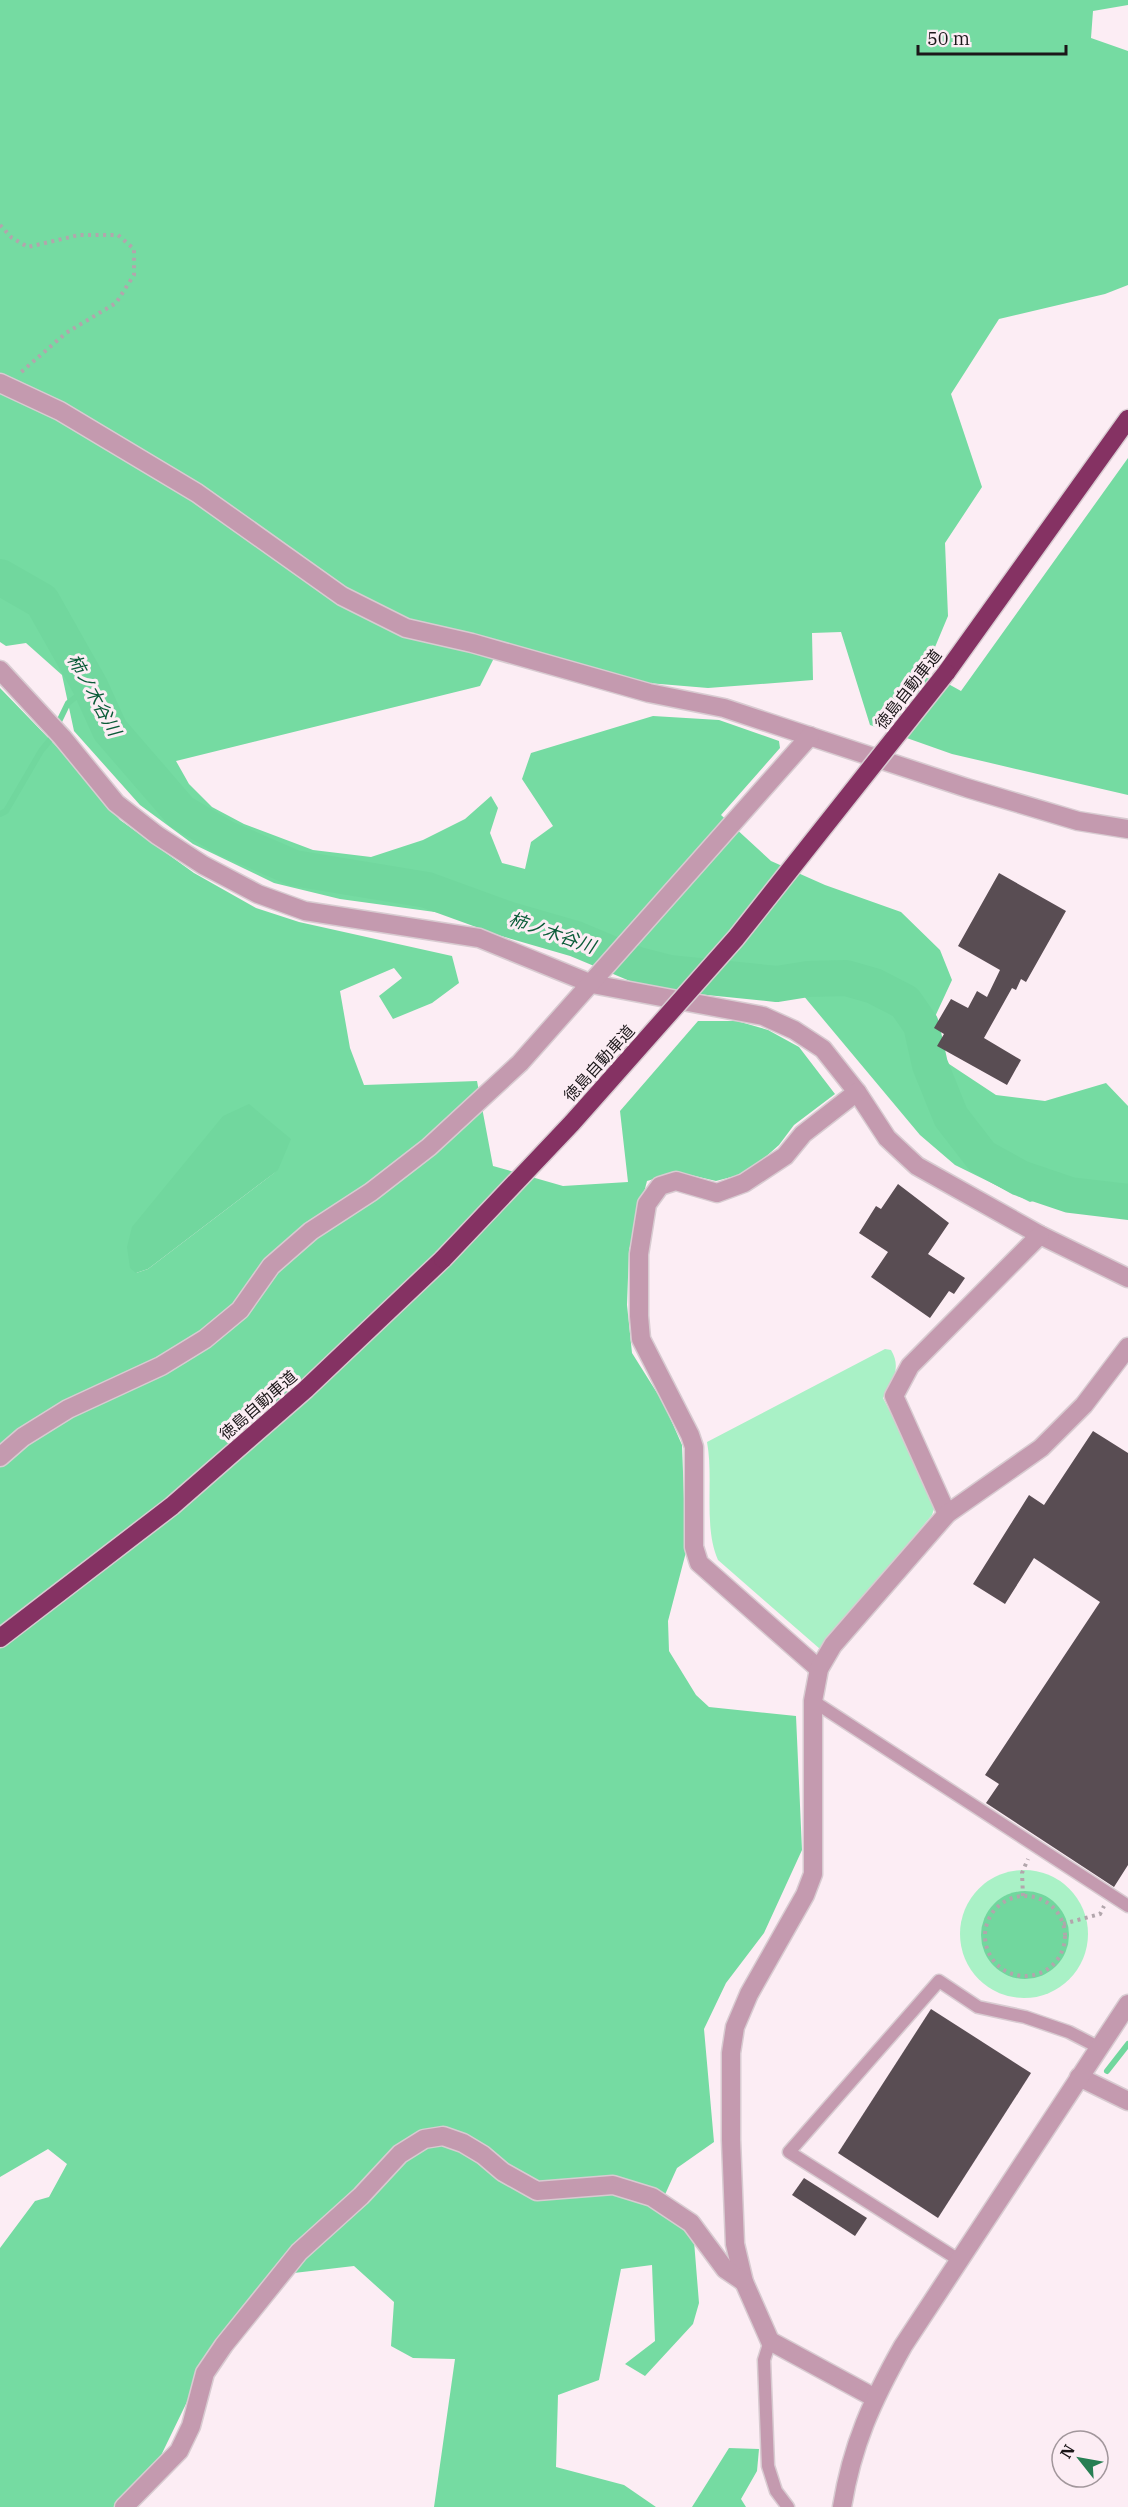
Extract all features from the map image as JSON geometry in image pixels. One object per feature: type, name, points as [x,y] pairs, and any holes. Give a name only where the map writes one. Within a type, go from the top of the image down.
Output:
[{"type":"highway","name":"徳島自動車道","points":[[0,1638],[172,1506],[306,1389],[443,1259],[572,1123],[736,938],[946,674],[1128,419]]},
{"type":"street","points":[[2,384],[60,411],[187,487],[342,596],[406,628],[494,649],[649,693],[724,708],[967,788],[1078,821],[1128,829]]},
{"type":"street","points":[[0,670],[62,737],[116,803],[157,835],[203,865],[258,894],[305,911],[479,938],[592,984],[763,1016],[794,1030],[823,1049],[857,1092],[887,1138],[917,1166],[1040,1235],[1128,1278]]},
{"type":"street","points":[[0,1456],[23,1437],[68,1409],[161,1366],[205,1339],[240,1310],[271,1266],[311,1231],[371,1192],[421,1153],[504,1078],[592,984],[810,736]]},
{"type":"street","points":[[819,1669],[699,1563],[694,1547],[694,1448],[690,1435],[641,1339],[639,1254],[647,1204],[660,1186],[676,1181],[717,1193],[744,1183],[785,1156],[802,1134],[857,1092]]},
{"type":"street","points":[[947,1514],[894,1396],[910,1366],[1040,1235]]},
{"type":"street","points":[[875,2398],[770,2341],[744,2282],[735,2244],[731,2140],[731,2053],[735,2027],[749,1994],[806,1895],[813,1874],[813,1701],[819,1669],[833,1644],[947,1514],[1041,1448],[1084,1405],[1128,1347]]},
{"type":"street","points":[[842,2507],[855,2447],[875,2398],[903,2346],[1128,2004]]},
{"type":"street","points":[[1079,2077],[1128,2101]]},
{"type":"street","points":[[124,2507],[179,2451],[191,2426],[205,2373],[224,2345],[293,2260],[362,2196],[400,2154],[424,2139],[443,2136],[464,2143],[503,2172],[537,2191],[613,2186],[652,2197],[691,2223],[725,2269],[744,2282]]},
{"type":"lane","points":[[813,1701],[1128,1906]]},
{"type":"lane","points":[[959,2260],[789,2152],[939,1981],[978,2007],[1025,2017],[1069,2032],[1098,2047]]},
{"type":"lane","points":[[770,2341],[764,2360],[768,2466],[776,2491],[788,2507]]},
{"type":"path","points":[[0,225],[12,238],[28,247],[79,235],[118,235],[134,249],[134,275],[116,303],[66,333],[2,384]]},
{"type":"path","points":[[1022,1873],[1023,1896]]},
{"type":"path","points":[[1063,1924],[1100,1914],[1112,1895]]},
{"type":"path","points":[[1023,1896],[1042,1899],[1053,1906],[1063,1924],[1064,1941],[1061,1953],[1054,1963],[1042,1972],[1029,1976],[1003,1969],[986,1947],[985,1933],[988,1920],[996,1908],[1006,1900],[1023,1896]]},
{"type":"shaded area","points":[[0,0],[1128,0],[1128,5],[1093,11],[1091,38],[1128,51],[1128,285],[1105,294],[999,319],[951,394],[982,487],[945,543],[948,616],[925,671],[961,691],[1128,458],[1128,795],[952,754],[870,725],[841,632],[812,633],[813,680],[708,688],[636,682],[501,644],[480,686],[176,761],[189,784],[212,807],[244,824],[313,850],[371,857],[423,840],[465,819],[491,796],[498,808],[490,833],[502,863],[525,869],[531,842],[553,826],[522,779],[531,753],[653,716],[719,720],[779,741],[780,748],[721,815],[771,861],[825,885],[901,912],[940,950],[952,980],[933,1021],[931,1038],[937,1056],[996,1095],[1045,1101],[1106,1083],[1128,1106],[1128,1195],[1080,1187],[1030,1202],[955,1165],[920,1135],[782,970],[671,965],[549,921],[442,913],[340,899],[274,883],[193,844],[140,805],[74,731],[62,675],[26,643],[6,646],[0,642]]},
{"type":"shaded area","points":[[0,688],[60,750],[120,820],[194,873],[256,908],[299,922],[452,956],[459,983],[432,1003],[393,1019],[379,996],[402,978],[394,968],[340,991],[350,1048],[364,1085],[477,1081],[493,1166],[563,1186],[628,1182],[620,1111],[698,1021],[737,1021],[768,1030],[799,1047],[835,1094],[794,1125],[779,1145],[747,1173],[716,1181],[678,1172],[647,1181],[629,1250],[627,1305],[632,1353],[664,1404],[682,1445],[686,1552],[668,1621],[669,1651],[696,1695],[709,1707],[796,1716],[802,1850],[764,1933],[726,1983],[704,2029],[714,2142],[677,2168],[663,2199],[694,2241],[699,2303],[693,2324],[645,2376],[625,2364],[655,2341],[652,2265],[621,2269],[599,2380],[558,2395],[556,2467],[624,2485],[656,2507],[434,2507],[455,2359],[413,2358],[391,2346],[394,2302],[354,2266],[268,2276],[216,2342],[136,2507],[0,2507],[0,2248],[35,2201],[49,2197],[67,2164],[48,2149],[0,2177]],"holes":[[[278,1170],[148,1269],[136,1273]]]},
{"type":"shaded area","points":[[249,1104],[291,1139],[278,1170],[148,1269],[136,1273],[130,1268],[127,1247],[132,1227],[223,1116]]},
{"type":"shaded area","points":[[885,1349],[891,1350],[896,1369],[883,1398],[933,1495],[935,1506],[932,1515],[820,1649],[718,1560],[711,1532],[707,1442]]},
{"type":"shaded area","points":[[1024,1870],[1049,1875],[1069,1889],[1083,1909],[1088,1934],[1083,1959],[1069,1979],[1049,1993],[1024,1998],[999,1993],[979,1979],[965,1959],[960,1934],[965,1909],[979,1889],[999,1875]]},
{"type":"shaded area","points":[[1025,1891],[1042,1895],[1056,1904],[1065,1918],[1069,1935],[1065,1952],[1056,1966],[1042,1975],[1025,1979],[1008,1975],[994,1966],[985,1952],[981,1935],[985,1918],[994,1904],[1008,1895]]},
{"type":"shaded area","points":[[729,2448],[759,2449],[757,2471],[741,2499],[746,2507],[692,2507]]},
{"type":"building","points":[[999,873],[1066,911],[1026,982],[1021,979],[1016,990],[1012,988],[984,1038],[1021,1060],[1007,1085],[937,1046],[944,1034],[934,1028],[951,999],[968,1008],[977,991],[987,997],[1000,970],[958,946]]},
{"type":"building","points":[[898,1184],[949,1223],[928,1254],[965,1278],[954,1294],[949,1291],[930,1318],[871,1277],[888,1252],[859,1233],[876,1206],[881,1209]]},
{"type":"building","points":[[1093,1431],[1128,1453],[1128,1865],[1114,1887],[986,1803],[999,1784],[985,1775],[1100,1602],[1034,1558],[1005,1604],[973,1584],[1029,1495],[1044,1505]]},
{"type":"building","points":[[931,2009],[1031,2073],[938,2218],[838,2153]]},
{"type":"building","points":[[804,2178],[867,2218],[855,2236],[792,2195]]},
{"type":"waterway","name":"柿ノ木谷川","points":[[0,577],[42,601],[90,686],[110,730],[181,812],[225,838],[294,868],[427,890],[507,919],[576,939],[638,965],[669,973],[777,984],[808,979],[846,978],[874,986],[905,1002],[921,1025],[930,1065],[951,1117],[982,1157],[1020,1178],[1070,1195],[1128,1202]]},
{"type":"waterway","points":[[0,814],[6,811],[41,751],[50,740],[68,703],[90,686]]},
{"type":"waterway","points":[[1107,2071],[1128,2044]]}]
